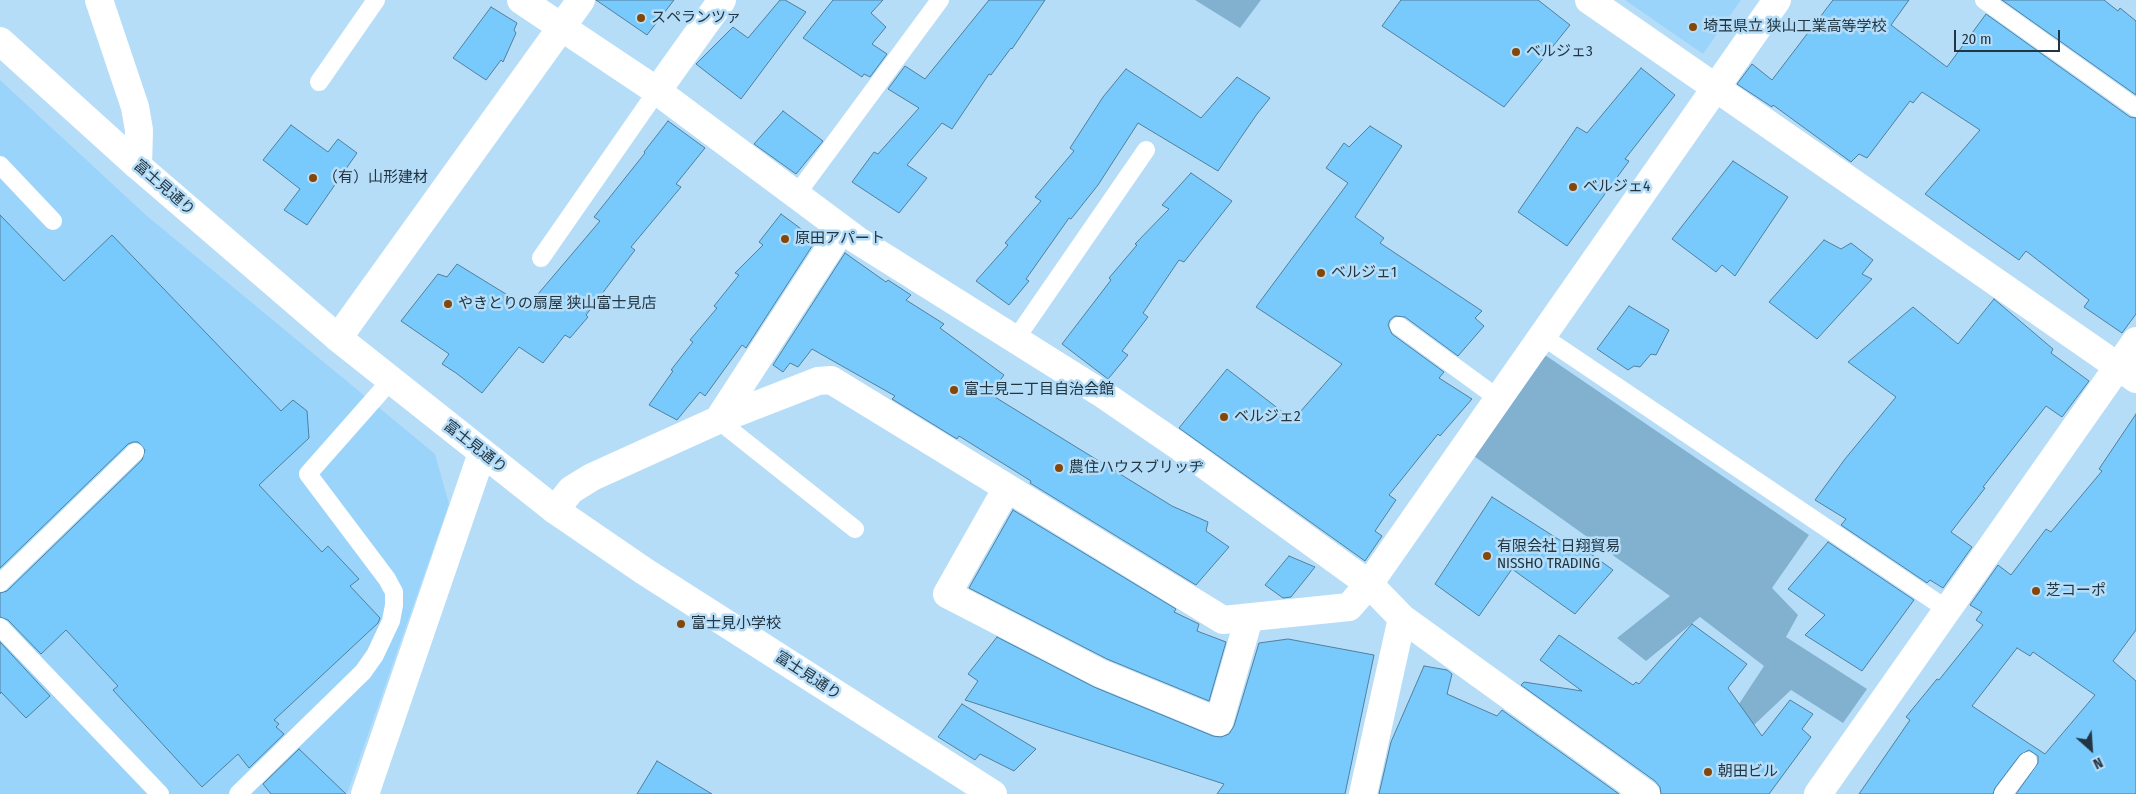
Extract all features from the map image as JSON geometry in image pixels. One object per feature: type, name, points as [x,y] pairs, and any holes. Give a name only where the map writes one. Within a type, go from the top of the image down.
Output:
[{"type":"street","points":[[99,0],[135,107],[139,130],[138,166]]},
{"type":"street","points":[[521,0],[657,91],[842,229],[1104,395],[1169,439],[1369,584],[1402,618],[1646,794]]},
{"type":"street","points":[[338,338],[581,0]]},
{"type":"street","points":[[657,91],[722,0]]},
{"type":"street","points":[[1589,0],[2127,373]]},
{"type":"street","points":[[555,510],[571,490],[592,477],[718,420],[818,381],[831,380],[1222,620],[1348,607],[1369,584],[1777,0]]},
{"type":"street","name":"富士見通り","points":[[0,41],[138,166],[338,338],[555,510],[967,787],[994,794]]},
{"type":"street","points":[[718,420],[842,229]]},
{"type":"street","points":[[1818,794],[1948,610],[2127,373],[2136,341]]},
{"type":"street","points":[[365,794],[482,453]]},
{"type":"street","points":[[1007,488],[947,594],[1100,673],[1219,722],[1249,618]]},
{"type":"street","points":[[1363,794],[1402,618]]},
{"type":"lane","points":[[319,82],[376,0]]},
{"type":"lane","points":[[796,195],[940,0]]},
{"type":"lane","points":[[1984,0],[2136,108]]},
{"type":"lane","points":[[541,258],[657,91]]},
{"type":"lane","points":[[1015,340],[1146,150]]},
{"type":"lane","points":[[0,165],[53,221]]},
{"type":"lane","points":[[1399,326],[1499,399]]},
{"type":"lane","points":[[1542,336],[1948,610]]},
{"type":"lane","points":[[238,794],[363,672],[375,655],[391,621],[394,592],[388,579],[308,474],[391,380]]},
{"type":"lane","points":[[718,420],[855,529]]},
{"type":"lane","points":[[0,583],[135,452]]},
{"type":"lane","points":[[0,627],[160,794]]},
{"type":"lane","points":[[2003,794],[2028,761]]},
{"type":"shaded area","points":[[1195,0],[1261,0],[1240,28]]},
{"type":"shaded area","name":"埼玉県立 狭山工業高等学校","points":[[1625,0],[1741,0],[1703,54]]},
{"type":"shaded area","points":[[0,80],[147,216],[435,454],[449,504],[347,794],[0,794]]},
{"type":"shaded area","points":[[1545,355],[1809,535],[1772,588],[1798,615],[1786,637],[1867,689],[1843,723],[1791,690],[1754,725],[1735,710],[1764,666],[1700,617],[1646,661],[1617,638],[1670,596],[1471,454]]},
{"type":"building","name":"スペランツァ","points":[[596,0],[674,0],[647,35]]},
{"type":"building","points":[[780,0],[785,0],[806,12],[741,99],[696,64],[733,27],[748,38]]},
{"type":"building","points":[[833,0],[883,0],[871,13],[886,27],[872,44],[887,54],[870,77],[864,74],[862,77],[803,38]]},
{"type":"building","points":[[989,0],[1045,0],[1012,49],[991,75],[989,74],[952,129],[942,123],[907,165],[927,178],[899,213],[852,182],[874,152],[878,154],[919,108],[888,89],[905,66],[925,79]]},
{"type":"building","points":[[1401,0],[1538,0],[1570,25],[1504,107],[1382,26]]},
{"type":"building","points":[[1833,0],[1909,0],[1891,25],[1947,67],[1986,14],[2130,117],[2136,118],[2136,314],[2122,333],[2084,307],[2089,300],[2026,251],[2019,260],[1925,194],[1980,130],[1922,92],[1913,103],[1910,101],[1867,158],[1859,154],[1851,162],[1773,105],[1772,107],[1737,84],[1752,64],[1772,80]]},
{"type":"building","points":[[2002,0],[2104,0],[2118,11],[2120,8],[2136,21],[2136,95]]},
{"type":"building","points":[[491,7],[517,23],[514,30],[516,33],[503,62],[501,60],[486,80],[453,58]]},
{"type":"building","name":"ベルジェ4","points":[[1641,68],[1675,95],[1625,159],[1629,161],[1567,246],[1518,212],[1577,127],[1587,133]]},
{"type":"building","points":[[1126,69],[1201,118],[1237,77],[1270,98],[1218,171],[1138,123],[1098,185],[1071,219],[1069,218],[1026,279],[1029,281],[1009,305],[976,281],[1008,245],[1005,243],[1041,201],[1035,197],[1074,151],[1070,148],[1103,97]]},
{"type":"building","points":[[783,111],[823,141],[796,174],[754,144]]},
{"type":"building","points":[[668,121],[705,148],[676,184],[681,187],[631,247],[635,250],[586,315],[588,317],[570,338],[565,335],[543,363],[519,347],[482,393],[442,364],[449,354],[401,321],[438,274],[447,277],[457,264],[527,307],[600,221],[594,217]]},
{"type":"building","name":"（有）山形建材","points":[[291,125],[328,152],[338,139],[357,153],[307,225],[284,210],[300,189],[263,160]]},
{"type":"building","points":[[1370,126],[1402,146],[1355,217],[1384,238],[1380,243],[1482,311],[1475,318],[1484,326],[1458,356],[1405,317],[1395,316],[1390,320],[1388,325],[1392,334],[1444,372],[1439,378],[1472,399],[1440,436],[1438,434],[1389,495],[1396,500],[1375,531],[1382,536],[1365,561],[1179,428],[1227,369],[1293,420],[1342,364],[1256,307],[1348,183],[1326,168],[1344,143],[1349,147]]},
{"type":"building","points":[[1733,161],[1788,197],[1735,276],[1722,265],[1716,272],[1672,239]]},
{"type":"building","points":[[1191,173],[1232,201],[1184,262],[1179,260],[1143,313],[1148,317],[1122,351],[1128,355],[1108,379],[1062,344],[1111,280],[1109,278],[1137,245],[1135,244],[1169,209],[1162,205]]},
{"type":"building","points":[[781,214],[816,240],[746,348],[742,345],[705,396],[700,392],[677,420],[649,405],[673,371],[671,370],[693,342],[690,340],[717,308],[714,306],[739,275],[735,273],[763,245],[759,242]]},
{"type":"building","points":[[0,215],[64,281],[112,235],[281,411],[293,400],[307,411],[309,438],[259,485],[322,552],[328,546],[359,579],[350,586],[380,618],[378,623],[274,720],[279,724],[276,727],[284,734],[249,768],[238,754],[202,787],[113,690],[118,686],[66,630],[41,654],[8,620],[0,617],[0,593],[7,591],[142,460],[145,450],[138,442],[128,444],[0,568]]},
{"type":"building","points":[[1824,240],[1841,249],[1851,243],[1873,260],[1862,274],[1872,279],[1817,339],[1769,302]]},
{"type":"building","points":[[845,253],[886,282],[888,280],[911,295],[906,300],[944,324],[940,328],[1004,375],[990,394],[1172,506],[1208,522],[1206,531],[1229,547],[1196,585],[1030,483],[1031,481],[959,436],[957,439],[892,399],[895,396],[812,349],[798,367],[790,363],[783,372],[773,365]]},
{"type":"building","points":[[1994,299],[2053,349],[2051,353],[2089,381],[2062,417],[2046,406],[1983,487],[1985,488],[1951,532],[1972,547],[1943,588],[1930,580],[1927,583],[1841,525],[1846,519],[1815,500],[1845,459],[1896,397],[1848,362],[1913,307],[1958,344]]},
{"type":"building","points":[[1629,306],[1669,330],[1656,355],[1651,354],[1640,367],[1634,366],[1628,370],[1597,349]]},
{"type":"building","points":[[2136,414],[2136,630],[2113,661],[2136,681],[2136,794],[2016,794],[2038,763],[2038,756],[2029,750],[2020,755],[1995,788],[1993,794],[1859,794],[1910,720],[1906,717],[1937,679],[1939,680],[1983,625],[1976,620],[1982,612],[1970,605],[1998,565],[2011,575],[2046,529],[2051,532],[2102,471],[2099,469]],"holes":[[[2017,648],[2030,656],[2033,652],[2095,695],[2045,754],[1972,706]]]},
{"type":"building","points":[[1492,497],[1569,546],[1573,541],[1613,570],[1575,614],[1512,569],[1479,616],[1435,584]]},
{"type":"building","points":[[1013,510],[1176,609],[1174,612],[1199,624],[1197,631],[1226,642],[1209,701],[1107,659],[969,588]]},
{"type":"building","points":[[1828,542],[1914,600],[1862,671],[1805,635],[1825,615],[1788,589]]},
{"type":"building","points":[[1289,556],[1315,567],[1291,597],[1283,598],[1265,585]]},
{"type":"building","points":[[1692,624],[1747,664],[1728,688],[1762,736],[1790,700],[1813,714],[1802,729],[1811,737],[1769,794],[1661,794],[1660,787],[1655,781],[1521,685],[1524,682],[1582,691],[1540,660],[1559,635],[1633,685],[1636,682],[1639,684]]},
{"type":"building","points":[[997,637],[1094,687],[1213,736],[1221,737],[1229,734],[1234,726],[1259,643],[1288,639],[1374,655],[1345,794],[1217,794],[1224,784],[965,700],[978,681],[968,674]]},
{"type":"building","points":[[0,642],[50,696],[26,718],[1,692],[0,694]]},
{"type":"building","points":[[1424,666],[1447,670],[1452,674],[1447,694],[1497,716],[1502,710],[1619,794],[1379,794],[1391,742]]},
{"type":"building","points":[[962,704],[1036,749],[1014,771],[980,754],[975,760],[938,737]]},
{"type":"building","points":[[299,749],[346,794],[271,794],[263,784]]},
{"type":"building","points":[[657,761],[712,794],[637,794]]},
{"type":"place","name":"スペランツァ","points":[[641,18]]},
{"type":"place","name":"埼玉県立 狭山工業高等学校","points":[[1693,27]]},
{"type":"place","name":"ベルジェ3","points":[[1516,52]]},
{"type":"place","name":"（有）山形建材","points":[[313,178]]},
{"type":"place","name":"ベルジェ4","points":[[1573,187]]},
{"type":"place","name":"原田アパート","points":[[785,239]]},
{"type":"place","name":"ベルジェ1","points":[[1321,273]]},
{"type":"place","name":"やきとりの扇屋 狭山富士見店","points":[[448,304]]},
{"type":"place","name":"富士見二丁目自治会館","points":[[954,390]]},
{"type":"place","name":"ベルジェ2","points":[[1224,417]]},
{"type":"place","name":"農住ハウスブリッヂ","points":[[1059,468]]},
{"type":"place","name":"有限会社 日翔貿易 NISSHO TRADING","points":[[1487,556]]},
{"type":"place","name":"芝コーポ","points":[[2036,591]]},
{"type":"place","name":"富士見小学校","points":[[681,624]]},
{"type":"place","name":"朝田ビル","points":[[1708,772]]}]
